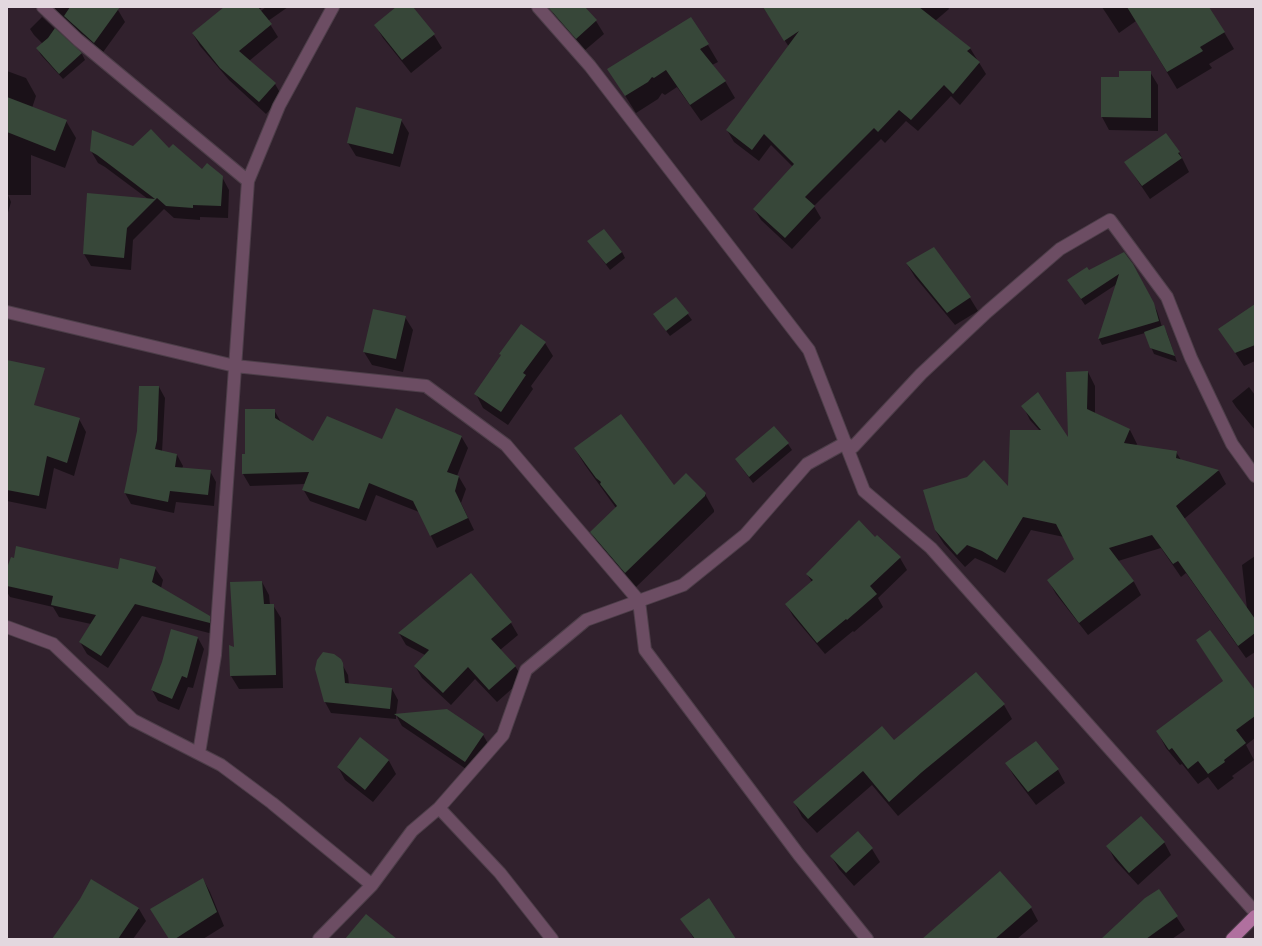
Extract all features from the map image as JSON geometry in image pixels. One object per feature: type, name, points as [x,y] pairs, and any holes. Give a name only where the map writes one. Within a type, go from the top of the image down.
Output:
[{"type":"main road","points":[[1232,939],[1255,916]]},
{"type":"street","points":[[43,7],[78,40],[248,181]]},
{"type":"street","points":[[199,753],[215,655],[248,181],[279,106],[333,7]]},
{"type":"street","points":[[538,7],[590,66],[809,350],[864,491],[931,548],[1255,912]]},
{"type":"street","points":[[845,443],[853,447],[921,374],[987,312],[1060,249],[1110,220],[1167,297],[1191,358],[1232,444],[1255,476]]},
{"type":"street","points":[[7,312],[235,366],[426,386],[506,445],[638,601],[645,650],[799,855],[866,939]]},
{"type":"street","points":[[319,939],[372,884],[412,831],[439,808],[503,735],[526,670],[586,620],[683,585],[745,535],[807,464],[845,443]]},
{"type":"street","points":[[7,627],[53,644],[133,720],[221,765],[253,788],[372,884]]},
{"type":"street","points":[[439,808],[500,873],[552,939]]},
{"type":"building","points":[[70,7],[120,7],[94,43],[64,16]]},
{"type":"building","points":[[224,7],[258,7],[272,24],[239,51],[276,83],[259,102],[220,68],[192,33]]},
{"type":"building","points":[[396,7],[413,7],[435,34],[402,60],[374,25]]},
{"type":"building","points":[[548,7],[585,7],[597,20],[576,39]]},
{"type":"building","points":[[763,7],[919,7],[971,48],[967,51],[980,62],[953,94],[944,85],[911,120],[899,110],[878,132],[874,128],[805,197],[815,206],[785,238],[753,209],[794,164],[764,134],[752,150],[726,130],[799,31],[784,41]]},
{"type":"building","points":[[1127,7],[1209,7],[1225,32],[1200,47],[1203,51],[1167,72]]},
{"type":"building","points":[[691,17],[709,44],[700,49],[726,81],[690,105],[666,70],[654,78],[652,77],[648,82],[625,96],[607,69]]},
{"type":"building","points":[[55,28],[82,53],[59,74],[36,48],[48,38]]},
{"type":"building","points":[[1119,71],[1151,71],[1151,118],[1101,117],[1101,77],[1119,77]]},
{"type":"building","points":[[7,97],[67,120],[55,151],[7,132]]},
{"type":"building","points":[[356,107],[402,119],[393,154],[347,143]]},
{"type":"building","points":[[151,129],[169,148],[173,144],[202,169],[207,163],[223,176],[221,206],[193,205],[193,208],[166,206],[157,198],[127,228],[124,258],[83,254],[87,193],[155,199],[90,151],[92,130],[133,146]]},
{"type":"building","points":[[1166,133],[1180,152],[1178,153],[1182,158],[1142,186],[1124,162]]},
{"type":"building","points":[[604,229],[622,252],[606,264],[587,241]]},
{"type":"building","points":[[934,247],[971,297],[947,313],[906,263]]},
{"type":"building","points":[[1124,252],[1133,264],[1154,303],[1159,321],[1098,339],[1119,274],[1081,299],[1067,280],[1087,267],[1089,270]]},
{"type":"building","points":[[676,297],[689,313],[666,331],[653,314]]},
{"type":"building","points":[[1255,304],[1255,345],[1235,353],[1218,329]]},
{"type":"building","points":[[373,309],[406,316],[396,359],[363,352]]},
{"type":"building","points":[[521,324],[546,342],[523,373],[526,375],[501,412],[474,394],[501,355],[499,354]]},
{"type":"building","points":[[1164,325],[1175,356],[1150,348],[1144,332]]},
{"type":"building","points":[[7,360],[45,368],[34,405],[80,418],[67,463],[47,456],[39,496],[7,490]]},
{"type":"building","points":[[1088,371],[1087,409],[1130,429],[1124,443],[1177,451],[1176,458],[1219,470],[1176,506],[1255,619],[1255,633],[1238,646],[1178,561],[1173,564],[1152,535],[1109,548],[1134,581],[1079,623],[1047,580],[1074,559],[1056,524],[1023,517],[997,560],[982,551],[967,545],[957,555],[935,530],[923,490],[967,477],[984,460],[1008,486],[1010,430],[1041,430],[1021,406],[1038,392],[1068,437],[1066,372]]},
{"type":"building","points":[[139,386],[159,386],[157,440],[155,449],[177,454],[175,467],[211,470],[208,495],[170,491],[168,502],[124,493],[137,431]]},
{"type":"building","points":[[396,408],[462,436],[447,472],[459,476],[455,491],[468,518],[430,536],[413,501],[369,483],[359,509],[302,490],[309,472],[242,474],[242,454],[245,454],[245,409],[275,409],[275,418],[313,441],[327,416],[382,439]]},
{"type":"building","points":[[621,414],[674,485],[686,473],[706,493],[705,496],[625,573],[590,532],[617,506],[600,484],[601,482],[596,478],[574,448]]},
{"type":"building","points":[[774,426],[789,443],[749,477],[735,459]]},
{"type":"building","points":[[859,520],[875,537],[877,535],[901,557],[870,586],[877,594],[817,643],[785,604],[813,580],[806,574]]},
{"type":"building","points":[[16,546],[118,569],[120,558],[156,567],[152,582],[210,616],[210,623],[135,604],[101,656],[79,642],[96,615],[51,605],[53,596],[7,586],[7,568],[11,557],[14,558]]},
{"type":"building","points":[[471,573],[512,622],[491,639],[516,666],[489,690],[468,667],[443,693],[414,666],[429,650],[398,633]]},
{"type":"building","points":[[262,581],[264,604],[274,604],[276,675],[230,676],[229,645],[234,647],[230,582]]},
{"type":"building","points":[[171,629],[198,637],[187,678],[182,676],[172,699],[151,690],[162,662]]},
{"type":"building","points":[[1210,630],[1255,690],[1255,716],[1236,730],[1246,743],[1224,760],[1225,762],[1208,774],[1198,761],[1188,769],[1172,748],[1169,750],[1156,731],[1223,681],[1196,640]]},
{"type":"building","points":[[323,652],[334,654],[341,659],[343,663],[345,683],[392,688],[390,709],[324,702],[315,669],[317,660]]},
{"type":"building","points":[[976,672],[1005,704],[922,772],[889,802],[863,771],[808,819],[793,802],[882,726],[894,740]]},
{"type":"building","points":[[447,709],[484,734],[465,762],[394,714]]},
{"type":"building","points":[[360,737],[389,760],[365,790],[337,767]]},
{"type":"building","points":[[1036,741],[1059,769],[1028,792],[1005,763]]},
{"type":"building","points":[[1141,816],[1165,842],[1129,873],[1106,846]]},
{"type":"building","points":[[858,831],[873,848],[846,873],[830,856]]},
{"type":"building","points":[[1000,871],[1032,907],[995,939],[922,939]]},
{"type":"building","points":[[203,878],[217,912],[175,939],[169,939],[150,909]]},
{"type":"building","points":[[91,879],[139,908],[118,939],[52,939],[80,899]]},
{"type":"building","points":[[1159,889],[1178,916],[1146,939],[1101,939],[1145,898]]},
{"type":"building","points":[[709,898],[736,939],[695,939],[680,919]]},
{"type":"building","points":[[366,914],[397,939],[345,939]]}]
